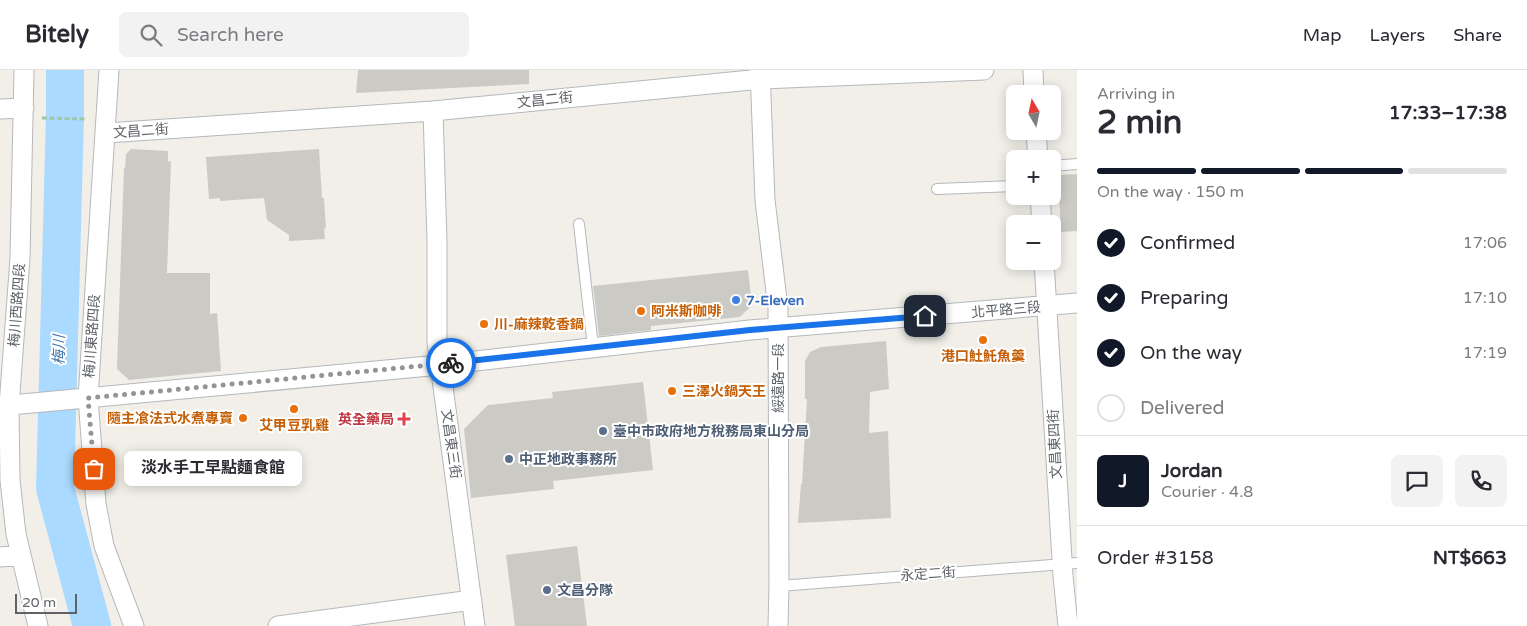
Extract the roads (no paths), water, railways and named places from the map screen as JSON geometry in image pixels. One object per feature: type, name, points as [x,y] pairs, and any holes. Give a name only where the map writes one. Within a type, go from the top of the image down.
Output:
[{"type":"street","name":"梅川西路四段","points":[[24,70],[20,258],[4,406],[16,534],[38,626]]},
{"type":"street","name":"梅川東路四段","points":[[109,70],[88,398],[96,504],[104,546],[134,626]]},
{"type":"street","name":"文昌二街","points":[[106,125],[433,111],[761,75],[984,70]]},
{"type":"street","points":[[1033,70],[1034,85]]},
{"type":"street","name":"綏遠路一段","points":[[761,75],[765,200],[778,308],[778,626]]},
{"type":"street","points":[[0,109],[24,108]]},
{"type":"street","name":"文昌東三街","points":[[433,111],[437,241],[437,342],[475,626]]},
{"type":"street","name":"文昌東四街","points":[[1045,270],[1070,563],[1068,626]]},
{"type":"street","name":"北平路三段","points":[[4,406],[440,365],[778,328],[1077,303]]},
{"type":"street","points":[[0,557],[21,555]]},
{"type":"street","points":[[278,626],[472,600]]},
{"type":"lane","points":[[1061,165],[1077,164]]},
{"type":"lane","points":[[937,189],[1006,186]]},
{"type":"lane","points":[[578,224],[593,347]]},
{"type":"lane","name":"永定二街","points":[[779,586],[1070,563]]},
{"type":"waterway","name":"梅川","points":[[65,70],[55,488],[92,626]]},
{"type":"place","name":"7-Eleven","points":[[736,300]]},
{"type":"place","name":"阿米斯咖啡","points":[[641,311]]},
{"type":"place","name":"川-麻辣乾香鍋","points":[[484,324]]},
{"type":"place","name":"港口𩵚魠魚羹","points":[[983,340]]},
{"type":"place","name":"三澤火鍋天王","points":[[672,391]]},
{"type":"place","name":"艾甲豆乳雞","points":[[294,409]]},
{"type":"place","name":"隨主飡法式水煮專賣","points":[[243,418]]},
{"type":"place","name":"英全藥局","points":[[404,419]]},
{"type":"place","name":"臺中市政府地方稅務局東山分局","points":[[603,431]]},
{"type":"place","name":"中正地政事務所","points":[[509,459]]},
{"type":"place","name":"淡水手工早點麵食館","points":[[94,469]]},
{"type":"place","name":"文昌分隊","points":[[547,590]]}]
